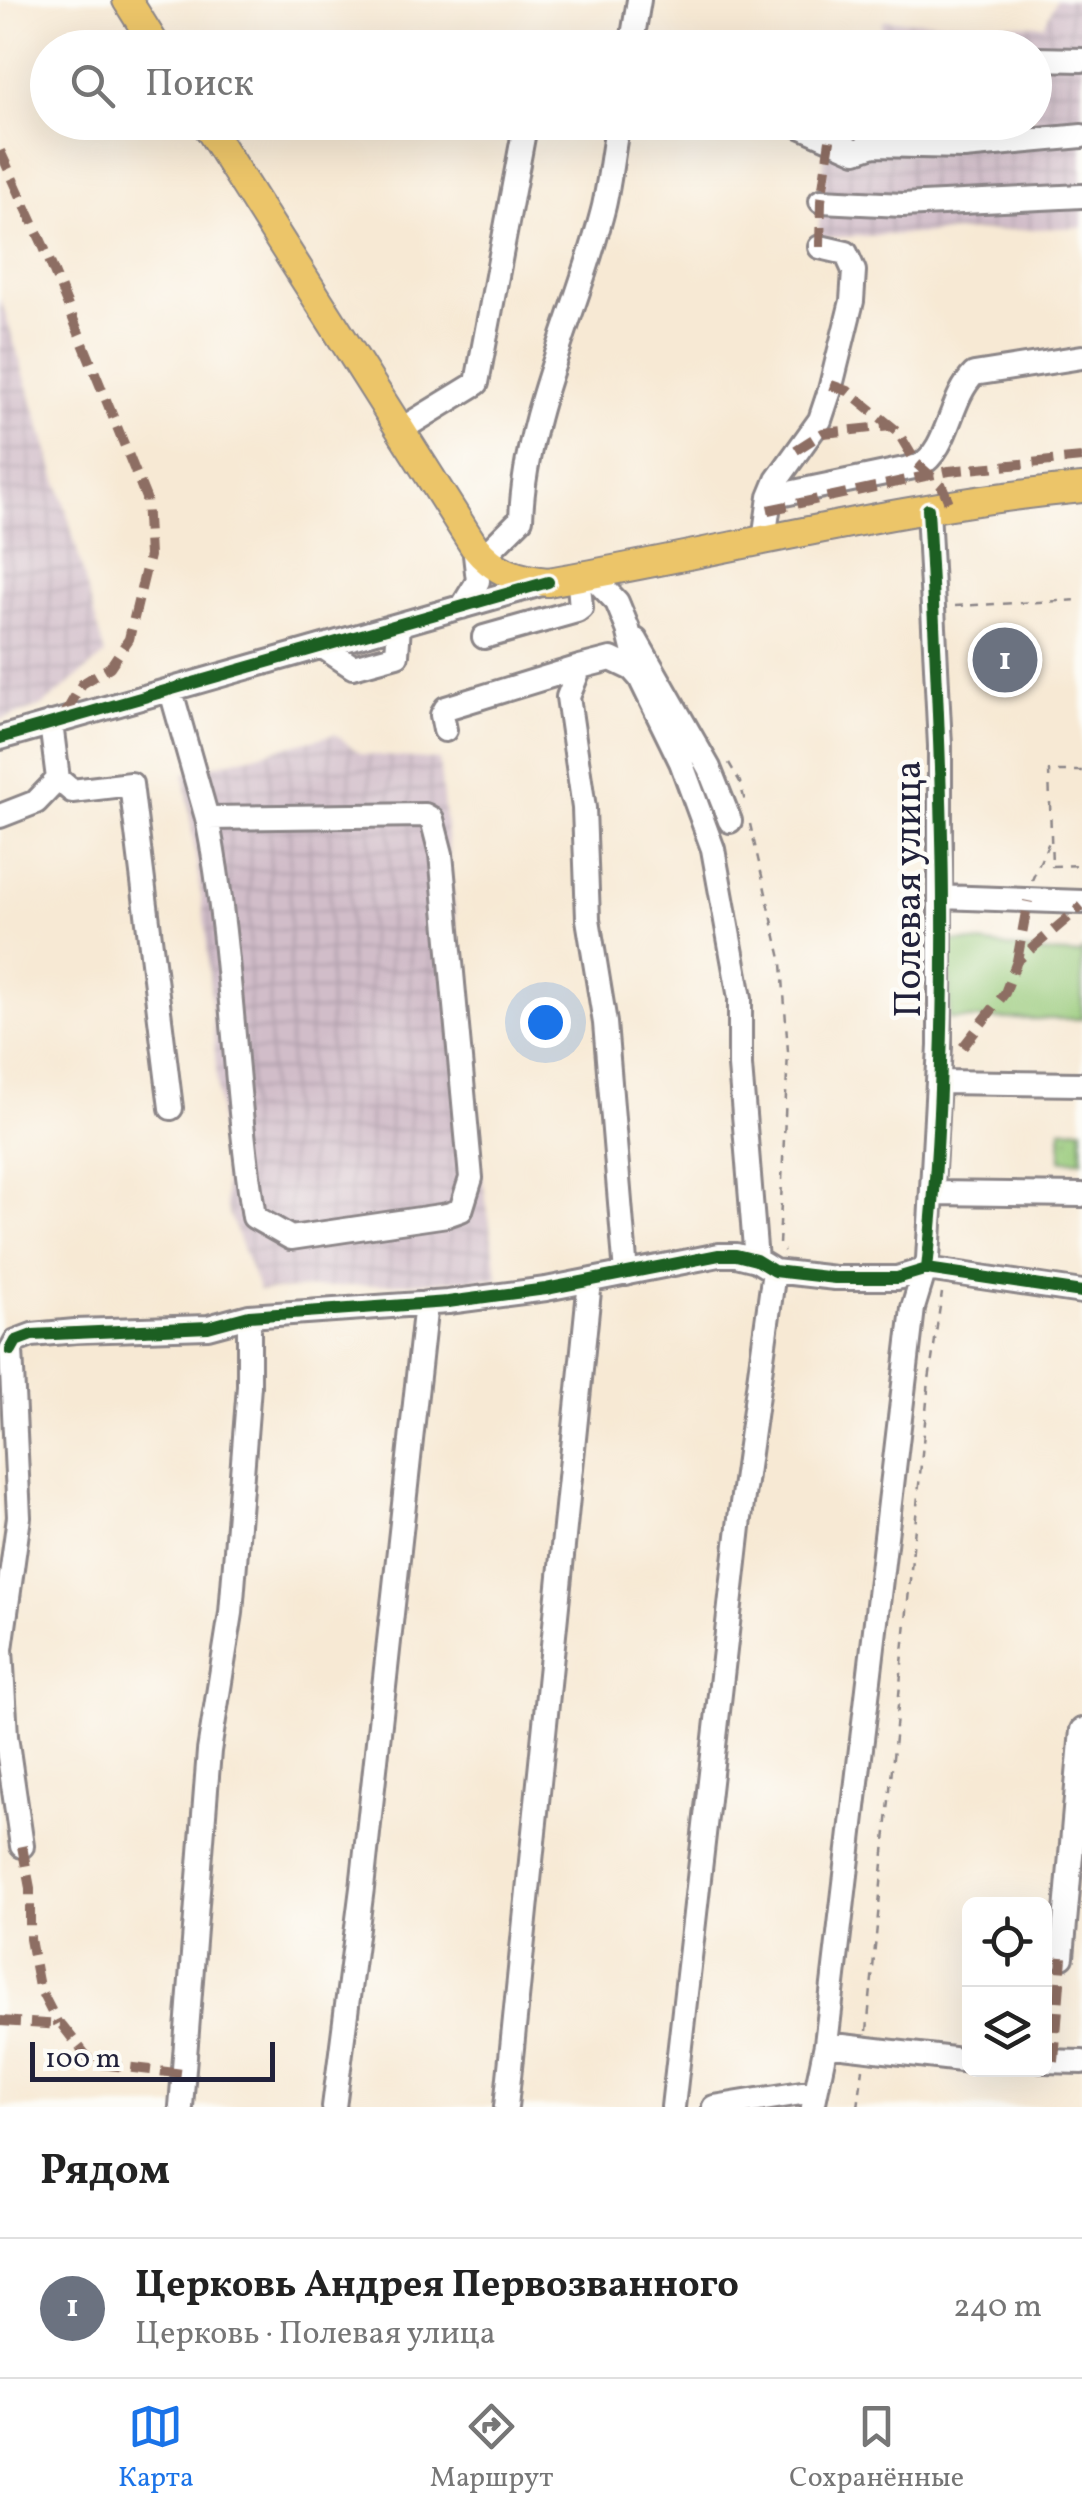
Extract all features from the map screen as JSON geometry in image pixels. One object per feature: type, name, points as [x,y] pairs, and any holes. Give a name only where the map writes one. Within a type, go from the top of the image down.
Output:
[{"type":"main road","points":[[127,0],[146,30]]},
{"type":"main road","points":[[216,140],[478,552],[496,569],[517,579],[584,579],[928,508],[1082,488]]},
{"type":"street","points":[[633,30],[639,0]]},
{"type":"street","points":[[1052,59],[1082,60]]},
{"type":"street","points":[[1052,139],[1082,136]]},
{"type":"street","points":[[400,430],[477,383],[523,140]]},
{"type":"street","points":[[462,608],[478,582],[478,552],[521,518],[522,493],[554,360],[604,207],[615,140]]},
{"type":"street","points":[[831,140],[856,151],[865,140]]},
{"type":"street","points":[[913,140],[964,147],[1039,140]]},
{"type":"street","points":[[821,201],[902,205],[1082,196]]},
{"type":"street","points":[[764,540],[770,497],[788,460],[820,420],[852,301],[854,271],[846,253],[820,248]]},
{"type":"street","points":[[770,497],[919,466],[935,450],[964,384],[974,374],[1082,357]]},
{"type":"street","name":"Полевая улица","points":[[813,2099],[826,2044],[913,1308],[936,1270],[934,1194],[942,897],[940,746],[928,508]]},
{"type":"street","points":[[484,637],[578,611],[584,579],[617,602],[628,629],[632,658],[681,762],[713,849],[740,998],[740,1066],[771,1261],[674,2107]]},
{"type":"street","points":[[0,738],[548,582]]},
{"type":"street","points":[[628,629],[644,649],[686,732],[741,814]]},
{"type":"street","points":[[446,730],[442,714],[446,708],[580,667],[611,659],[632,669],[640,678]]},
{"type":"street","points":[[580,667],[568,697],[584,808],[588,919],[605,1023],[626,1274]]},
{"type":"street","points":[[172,692],[219,877],[245,1160],[254,1217],[291,1238],[461,1210],[471,1178],[441,854],[432,819],[425,815],[207,818]]},
{"type":"street","points":[[51,723],[58,779],[72,790],[132,784],[171,1108]]},
{"type":"street","points":[[0,816],[36,802],[58,779]]},
{"type":"street","points":[[942,897],[1082,902]]},
{"type":"street","points":[[938,1082],[1082,1084]]},
{"type":"street","points":[[934,1194],[1082,1195]]},
{"type":"street","points":[[22,1846],[6,1736],[1,1648],[19,1517],[11,1350],[16,1341],[32,1336],[208,1327],[249,1316],[426,1303],[546,1289],[736,1255],[868,1280],[936,1270],[1082,1292]]},
{"type":"street","points":[[506,2107],[590,1280]]},
{"type":"street","points":[[334,2107],[426,1303]]},
{"type":"street","points":[[180,2107],[210,1752],[232,1612],[248,1403],[249,1316]]},
{"type":"street","points":[[1062,1958],[1082,1730]]},
{"type":"street","points":[[826,2044],[962,2060]]},
{"type":"street","points":[[1052,2061],[1082,2062]]},
{"type":"street","points":[[714,2107],[813,2099]]},
{"type":"path","points":[[948,606],[1082,600]]},
{"type":"path","points":[[726,758],[740,782],[741,814],[782,963],[788,1052],[780,1245],[771,1261]]},
{"type":"path","points":[[1052,866],[1049,772],[1082,771]]},
{"type":"path","points":[[1028,901],[1036,866],[1051,838]]},
{"type":"path","points":[[1036,866],[1082,865]]},
{"type":"path","points":[[858,2107],[929,1380],[936,1270]]},
{"type":"shaded area","points":[[1056,0],[1082,0],[1082,227],[818,238],[826,140],[1052,140],[1052,30],[881,30],[883,20],[1044,25]]},
{"type":"shaded area","points":[[0,297],[64,502],[105,655],[42,706],[0,720]]},
{"type":"shaded area","points":[[335,734],[361,754],[439,760],[482,1173],[498,1278],[259,1291],[226,1206],[206,932],[184,773]]},
{"type":"green space","points":[[950,941],[1047,953],[1082,951],[1082,1019],[949,1019]]},
{"type":"green space","points":[[1082,1128],[1082,1160],[1061,1160],[1061,1129]]},
{"type":"marked path","points":[[820,247],[821,201],[830,140]]},
{"type":"marked path","points":[[0,151],[43,245],[146,498],[149,556],[129,639],[110,667],[82,684],[61,721]]},
{"type":"marked path","points":[[831,385],[848,391],[897,431],[917,464],[942,486],[950,505]]},
{"type":"marked path","points":[[796,450],[823,433],[892,426]]},
{"type":"marked path","points":[[768,510],[949,471],[1082,458]]},
{"type":"marked path","points":[[1017,961],[1028,901]]},
{"type":"marked path","points":[[963,1047],[1005,993],[1017,961],[1082,906]]},
{"type":"marked path","points":[[22,1846],[30,1888],[30,1939],[39,1987],[58,2024]]},
{"type":"marked path","points":[[1054,2061],[1062,1957]]},
{"type":"marked path","points":[[0,2021],[62,2025],[92,2063],[184,2074]]},
{"type":"cycle path","points":[[927,1269],[941,1079],[943,984],[941,794],[928,509]]},
{"type":"cycle path","points":[[0,738],[548,582]]},
{"type":"cycle path","points":[[11,1350],[16,1341],[32,1335],[208,1327],[249,1316],[448,1302],[546,1289],[719,1255],[756,1260],[774,1271],[835,1278],[897,1278],[927,1269],[1082,1292]]},
{"type":"place","name":"Церковь Андрея Первозванного","points":[[1005,660]]}]
